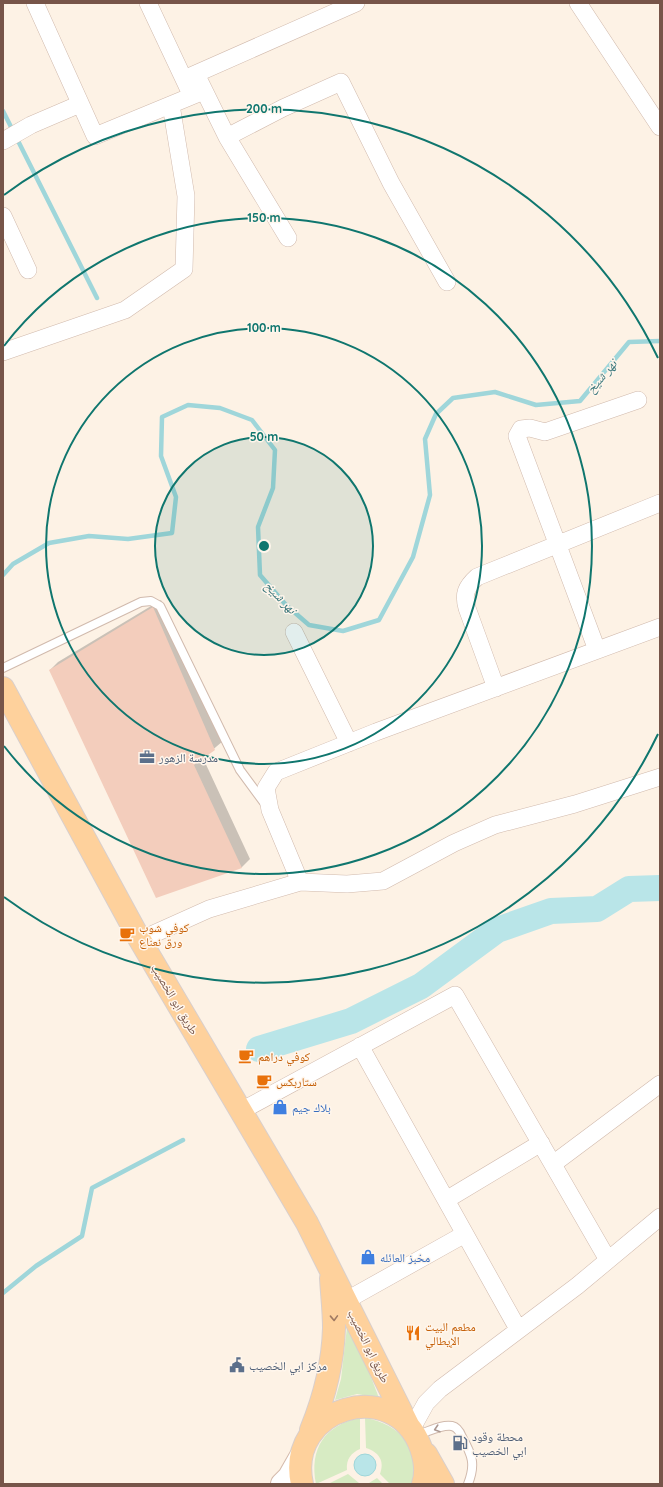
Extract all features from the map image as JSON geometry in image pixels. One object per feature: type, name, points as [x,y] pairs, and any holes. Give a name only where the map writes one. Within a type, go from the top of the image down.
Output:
[{"type":"main road","name":"طريق ابو الخصيب","points":[[3,688],[140,940],[284,1181],[330,1265],[413,1433],[443,1484]]},
{"type":"main road","name":"طريق ابو الخصيب","points":[[302,1484],[300,1473],[304,1447],[322,1402],[331,1361],[334,1327],[330,1265]]},
{"type":"main road","points":[[282,1484],[289,1477],[304,1447],[320,1423],[333,1414],[348,1408],[363,1406],[379,1408],[394,1415],[413,1433],[424,1458],[425,1478],[423,1484]]},
{"type":"street","points":[[35,3],[95,136],[198,93]]},
{"type":"street","points":[[148,3],[198,93],[227,137],[288,238]]},
{"type":"street","points":[[190,77],[356,3]]},
{"type":"street","points":[[578,3],[660,128]]},
{"type":"street","points":[[227,137],[283,108],[341,82],[391,183],[447,282]]},
{"type":"street","points":[[5,140],[31,125],[80,104]]},
{"type":"street","points":[[3,352],[124,310],[184,269],[186,196],[171,105]]},
{"type":"street","points":[[3,216],[28,270]]},
{"type":"street","points":[[597,650],[517,436],[522,429],[530,428],[545,432],[638,400]]},
{"type":"street","points":[[496,688],[467,608],[464,596],[467,586],[477,577],[660,503]]},
{"type":"street","points":[[300,882],[270,810],[266,788],[276,772],[348,743],[660,627]]},
{"type":"street","points":[[294,632],[348,743]]},
{"type":"street","points":[[140,940],[209,909],[300,882],[347,884],[383,881],[454,843],[495,825],[575,804],[660,777]]},
{"type":"street","points":[[241,1111],[455,995],[608,1260]]},
{"type":"street","points":[[360,1046],[518,1329]]},
{"type":"street","points":[[553,1164],[660,1084]]},
{"type":"street","points":[[446,1200],[541,1143]]},
{"type":"street","points":[[413,1433],[426,1403],[440,1389],[577,1286],[660,1217]]},
{"type":"street","points":[[347,1300],[465,1234]]},
{"type":"lane","points":[[3,668],[141,602],[151,601],[155,603],[160,606],[240,770],[270,810]]},
{"type":"lane","points":[[413,1433],[445,1426],[452,1426],[458,1429],[472,1454],[473,1467],[468,1484]]},
{"type":"green space","points":[[347,1327],[369,1372],[379,1398],[357,1394],[335,1400],[341,1379]]},
{"type":"green space","points":[[360,1418],[360,1449],[354,1452],[350,1457],[347,1463],[347,1470],[316,1484],[314,1471],[315,1459],[322,1440],[337,1426]]},
{"type":"green space","points":[[365,1418],[388,1426],[398,1432],[405,1440],[413,1459],[414,1471],[412,1484],[390,1484],[380,1474],[382,1465],[380,1458],[374,1452],[366,1448]]},
{"type":"green space","points":[[348,1474],[359,1483],[369,1483],[377,1478],[383,1484],[328,1484]]},
{"type":"water","points":[[365,1454],[373,1457],[376,1465],[373,1473],[365,1476],[357,1473],[354,1465],[357,1457]]},
{"type":"building","name":"مدرسة الزهور","points":[[153,607],[215,750],[194,765],[242,868],[156,898],[49,670]]},
{"type":"waterway","points":[[3,111],[97,298]]},
{"type":"waterway","name":"نهر شيخ","points":[[3,575],[13,564],[49,543],[89,536],[128,539],[172,533],[176,497],[161,456],[162,417],[188,405],[220,408],[252,420],[275,450],[273,488],[258,527],[260,575],[286,605],[309,625],[343,631],[379,620],[413,557],[430,495],[425,439],[436,414],[453,398],[495,392],[536,405],[580,401],[629,342],[660,341]]},
{"type":"waterway","points":[[259,1049],[351,1021],[421,986],[497,930],[551,911],[597,909],[629,889],[660,888]]},
{"type":"waterway","points":[[3,1293],[36,1266],[82,1236],[92,1188],[183,1140]]},
{"type":"place","name":"مدرسة الزهور","points":[[147,757]]},
{"type":"place","name":"كوفي شوب ورق نعناع","points":[[127,934]]},
{"type":"place","name":"كوفي دراهم","points":[[246,1056]]},
{"type":"place","name":"ستاربكس","points":[[264,1081]]},
{"type":"place","name":"بلاك جيم","points":[[280,1107]]},
{"type":"place","name":"مخبز العائله","points":[[368,1257]]},
{"type":"place","name":"مطعم البيت الإيطالي","points":[[413,1333]]},
{"type":"place","name":"مركز ابي الخصيب","points":[[237,1365]]},
{"type":"place","name":"محطة وقود ابي الخصيب","points":[[460,1443]]}]
